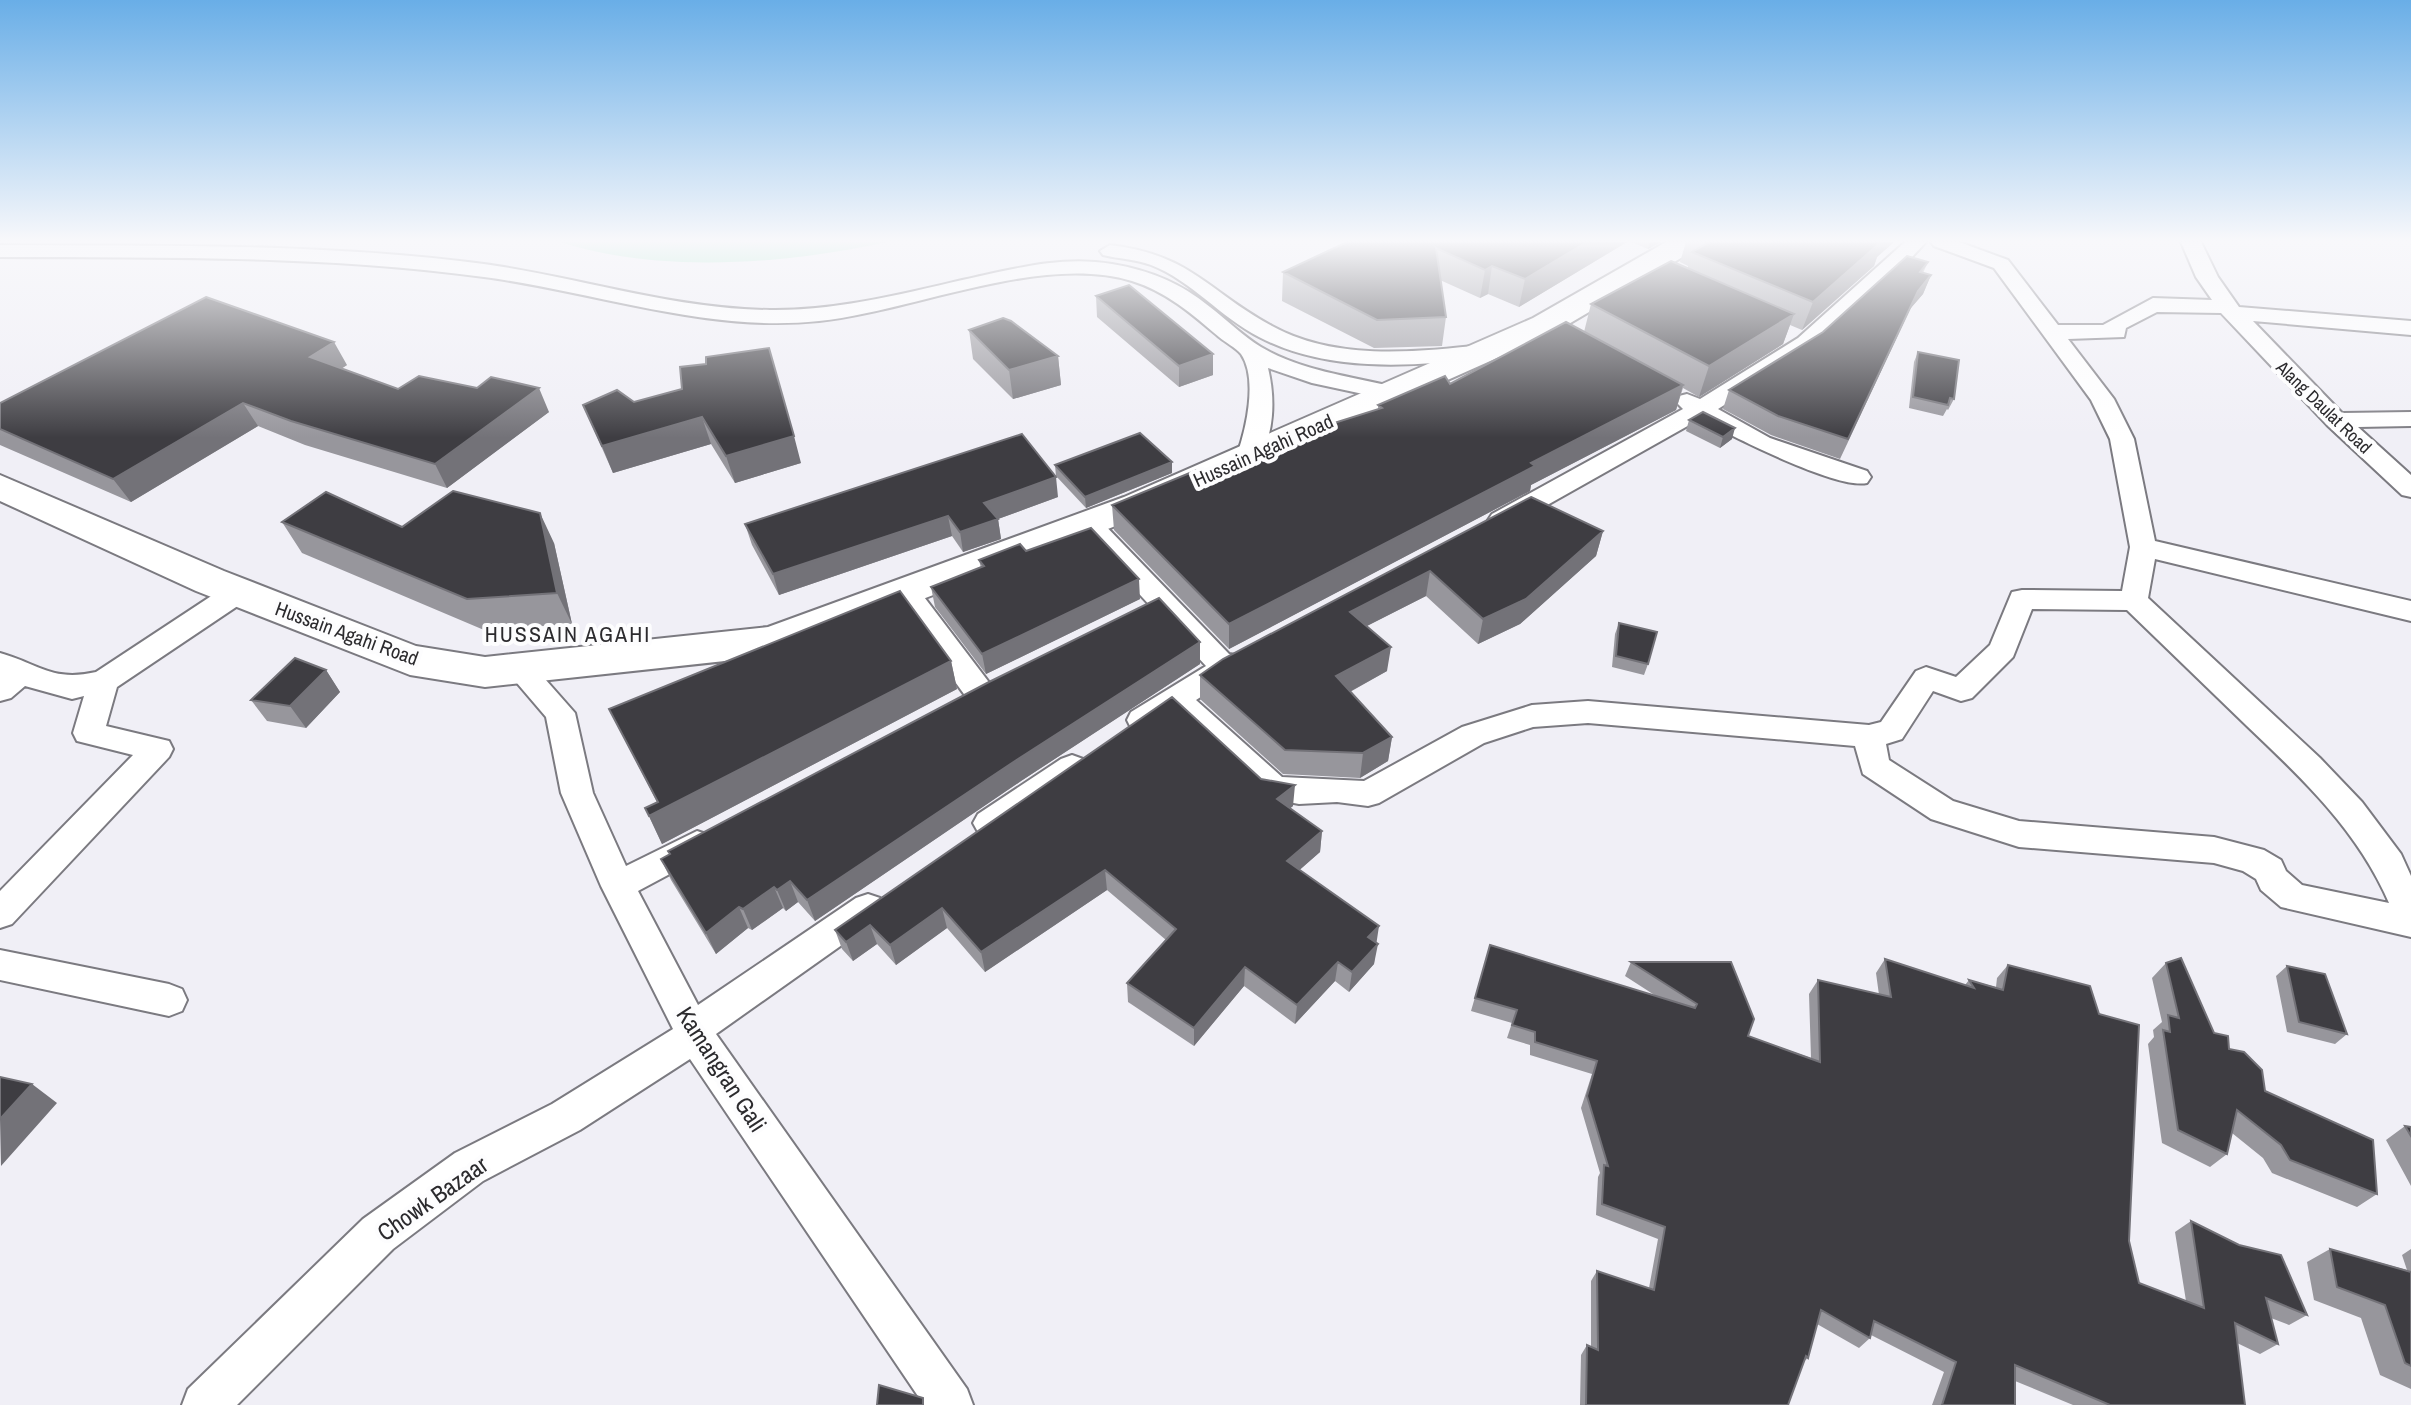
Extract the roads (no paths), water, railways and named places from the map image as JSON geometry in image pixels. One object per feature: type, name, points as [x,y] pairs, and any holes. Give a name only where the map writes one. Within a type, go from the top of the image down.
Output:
[{"type":"main road","name":"Hussain Agahi Road","points":[[0,487],[238,592],[410,660],[485,672],[772,641],[1088,523],[1483,352],[1557,332],[1599,308]]},
{"type":"street","points":[[688,308],[768,318],[812,316],[853,308]]},
{"type":"street","points":[[1195,308],[1251,351],[1296,371],[1391,393]]},
{"type":"street","points":[[1233,308],[1264,331],[1315,350],[1388,359],[1483,352]]},
{"type":"street","points":[[1484,529],[1701,408],[1806,343],[1846,308]]},
{"type":"street","points":[[2033,308],[2102,399],[2122,439],[2143,547],[2134,601]]},
{"type":"street","points":[[2051,332],[2116,332],[2114,326],[2148,308]]},
{"type":"street","points":[[2193,308],[2411,328]]},
{"type":"street","name":"Alang Daulat Road","points":[[2230,310],[2336,420],[2411,489]]},
{"type":"street","points":[[1778,331],[1806,343]]},
{"type":"street","points":[[1249,455],[1262,420],[1263,407],[1259,373],[1251,351]]},
{"type":"street","points":[[1662,387],[1761,443],[1858,477]]},
{"type":"street","points":[[2336,420],[2411,419]]},
{"type":"street","points":[[1088,523],[1224,667]]},
{"type":"street","points":[[2143,547],[2411,611]]},
{"type":"street","points":[[7,675],[72,688],[104,681],[238,592]]},
{"type":"street","points":[[905,592],[980,693]]},
{"type":"street","points":[[1175,698],[1273,788],[1368,794],[1473,735],[1532,716],[1588,712],[1869,736],[1891,731],[1926,678],[1961,690],[2003,650],[2022,599],[2134,601],[2309,766],[2351,811],[2389,864],[2411,913]]},
{"type":"street","points":[[1135,616],[1163,603]]},
{"type":"street","points":[[1124,732],[1251,653]]},
{"type":"street","name":"Kamangran Gali","points":[[520,669],[560,713],[577,793],[618,886],[693,1032],[951,1405]]},
{"type":"street","points":[[952,708],[1008,679]]},
{"type":"street","points":[[0,914],[158,749],[88,733],[104,681]]},
{"type":"street","points":[[1869,736],[1874,766],[1942,810],[2019,834],[2214,850],[2252,860],[2269,870],[2273,880],[2293,897],[2411,922]]},
{"type":"street","points":[[970,836],[1098,749]]},
{"type":"street","points":[[618,886],[729,827]]},
{"type":"street","name":"Chowk Bazaar","points":[[204,1405],[389,1225],[469,1167],[566,1117],[693,1032],[895,889]]},
{"type":"street","points":[[0,965],[169,1000]]},
{"type":"district","name":"HUSSAIN AGAHI","points":[[568,634]]}]
